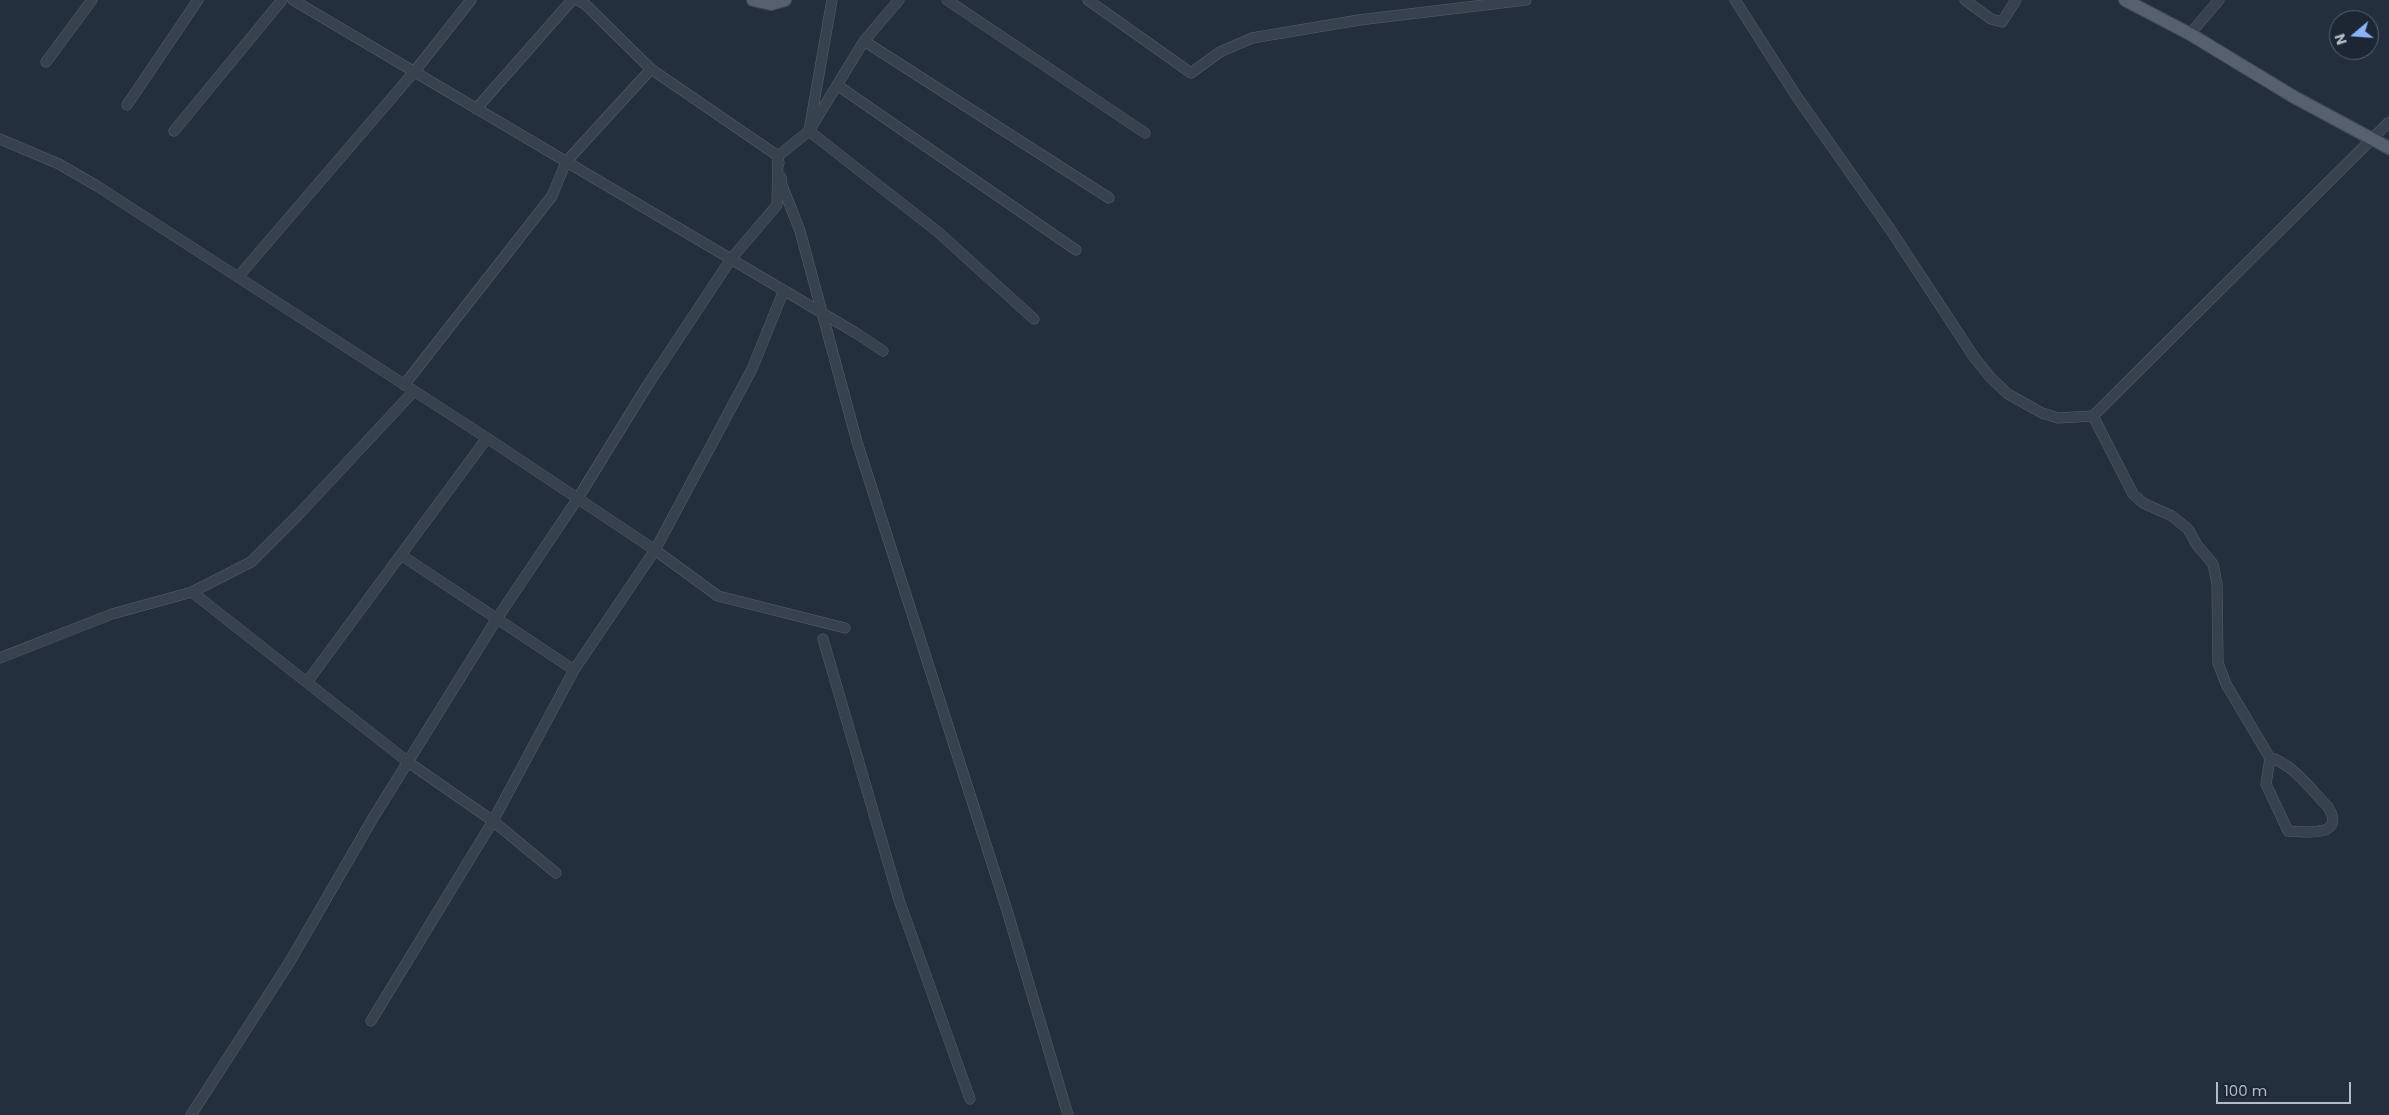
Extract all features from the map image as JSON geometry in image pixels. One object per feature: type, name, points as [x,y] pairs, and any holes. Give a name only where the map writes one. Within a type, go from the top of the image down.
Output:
[{"type":"main road","points":[[753,0],[771,4],[785,0]]},
{"type":"main road","points":[[2125,0],[2190,34],[2294,97],[2389,148]]},
{"type":"street","points":[[46,62],[92,0]]},
{"type":"street","points":[[127,105],[198,0]]},
{"type":"street","points":[[174,131],[282,0]]},
{"type":"street","points":[[294,0],[784,290],[883,351]]},
{"type":"street","points":[[238,278],[414,72],[470,0]]},
{"type":"street","points":[[476,109],[572,0]]},
{"type":"street","points":[[578,0],[586,5],[652,69],[778,156],[782,185],[800,231],[858,442],[1006,907],[1068,1115]]},
{"type":"street","points":[[809,131],[832,0]]},
{"type":"street","points":[[191,1115],[289,962],[408,762],[496,620],[578,498],[647,386],[731,259],[777,205],[778,156],[809,131],[864,41],[899,0]]},
{"type":"street","points":[[947,0],[1145,133]]},
{"type":"street","points":[[1088,0],[1191,73],[1220,52],[1252,38],[1359,20],[1526,0]]},
{"type":"street","points":[[1735,0],[1797,97],[1890,228],[1974,357],[1991,378],[2008,394],[2042,413],[2058,418],[2094,416],[2389,122]]},
{"type":"street","points":[[1965,0],[1991,19],[2002,22],[2016,0]]},
{"type":"street","points":[[2190,34],[2219,0]]},
{"type":"street","points":[[864,41],[1109,198]]},
{"type":"street","points":[[404,385],[552,196],[566,162],[652,69]]},
{"type":"street","points":[[837,85],[1076,250]]},
{"type":"street","points":[[809,131],[938,232],[1034,320]]},
{"type":"street","points":[[0,140],[59,164],[487,438],[655,550],[718,596],[845,628]]},
{"type":"street","points":[[371,1021],[493,821],[574,670],[655,550],[752,369],[784,290]]},
{"type":"street","points":[[0,658],[112,614],[192,592],[251,562],[299,514],[414,391]]},
{"type":"street","points":[[2094,416],[2133,494],[2143,503],[2172,516],[2188,529],[2197,545],[2213,564],[2217,584],[2218,663],[2226,684],[2270,758],[2266,784],[2288,831],[2323,832],[2329,828],[2333,814],[2328,807],[2292,771],[2276,759],[2270,758]]},
{"type":"street","points":[[307,682],[487,438]]},
{"type":"street","points":[[401,555],[496,620],[574,670]]},
{"type":"street","points":[[192,592],[408,762],[493,821],[556,873]]},
{"type":"street","points":[[823,640],[899,900],[970,1099]]}]
